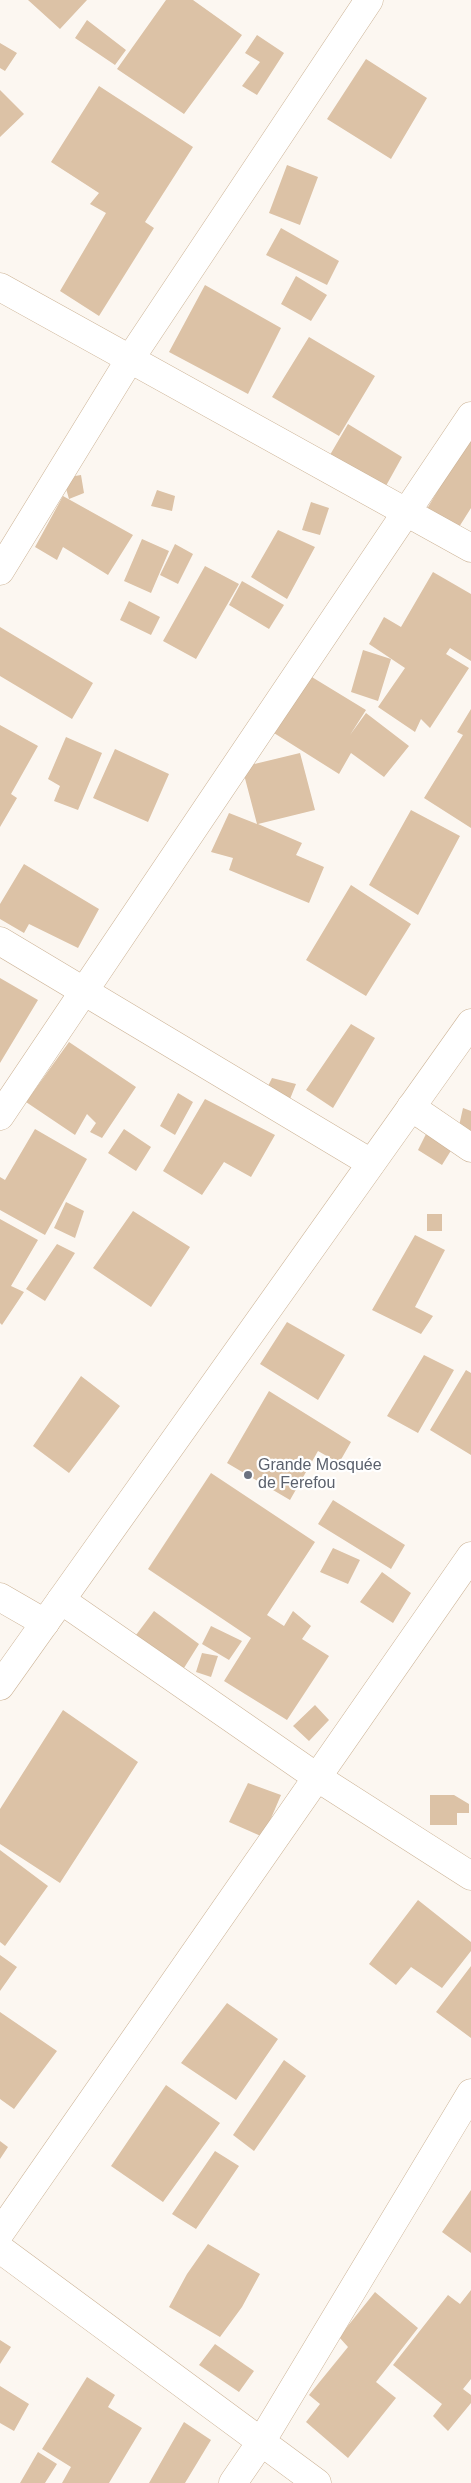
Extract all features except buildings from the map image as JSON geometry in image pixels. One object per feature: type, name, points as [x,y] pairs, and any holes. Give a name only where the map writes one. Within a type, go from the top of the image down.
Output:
[{"type":"street","points":[[0,571],[130,359],[368,0]]},
{"type":"street","points":[[0,286],[471,548]]},
{"type":"street","points":[[0,1116],[471,416]]},
{"type":"street","points":[[0,941],[371,1163]]},
{"type":"street","points":[[0,1686],[471,1023]]},
{"type":"street","points":[[412,1107],[471,1148]]},
{"type":"street","points":[[0,2233],[471,1556]]},
{"type":"street","points":[[0,1597],[44,1623]]},
{"type":"street","points":[[62,1600],[318,1778],[471,1876]]},
{"type":"street","points":[[233,2483],[261,2442],[471,2093]]},
{"type":"street","points":[[0,2249],[317,2483]]},
{"type":"place","name":"Grande Mosquée de Ferefou","points":[[248,1475]]}]
